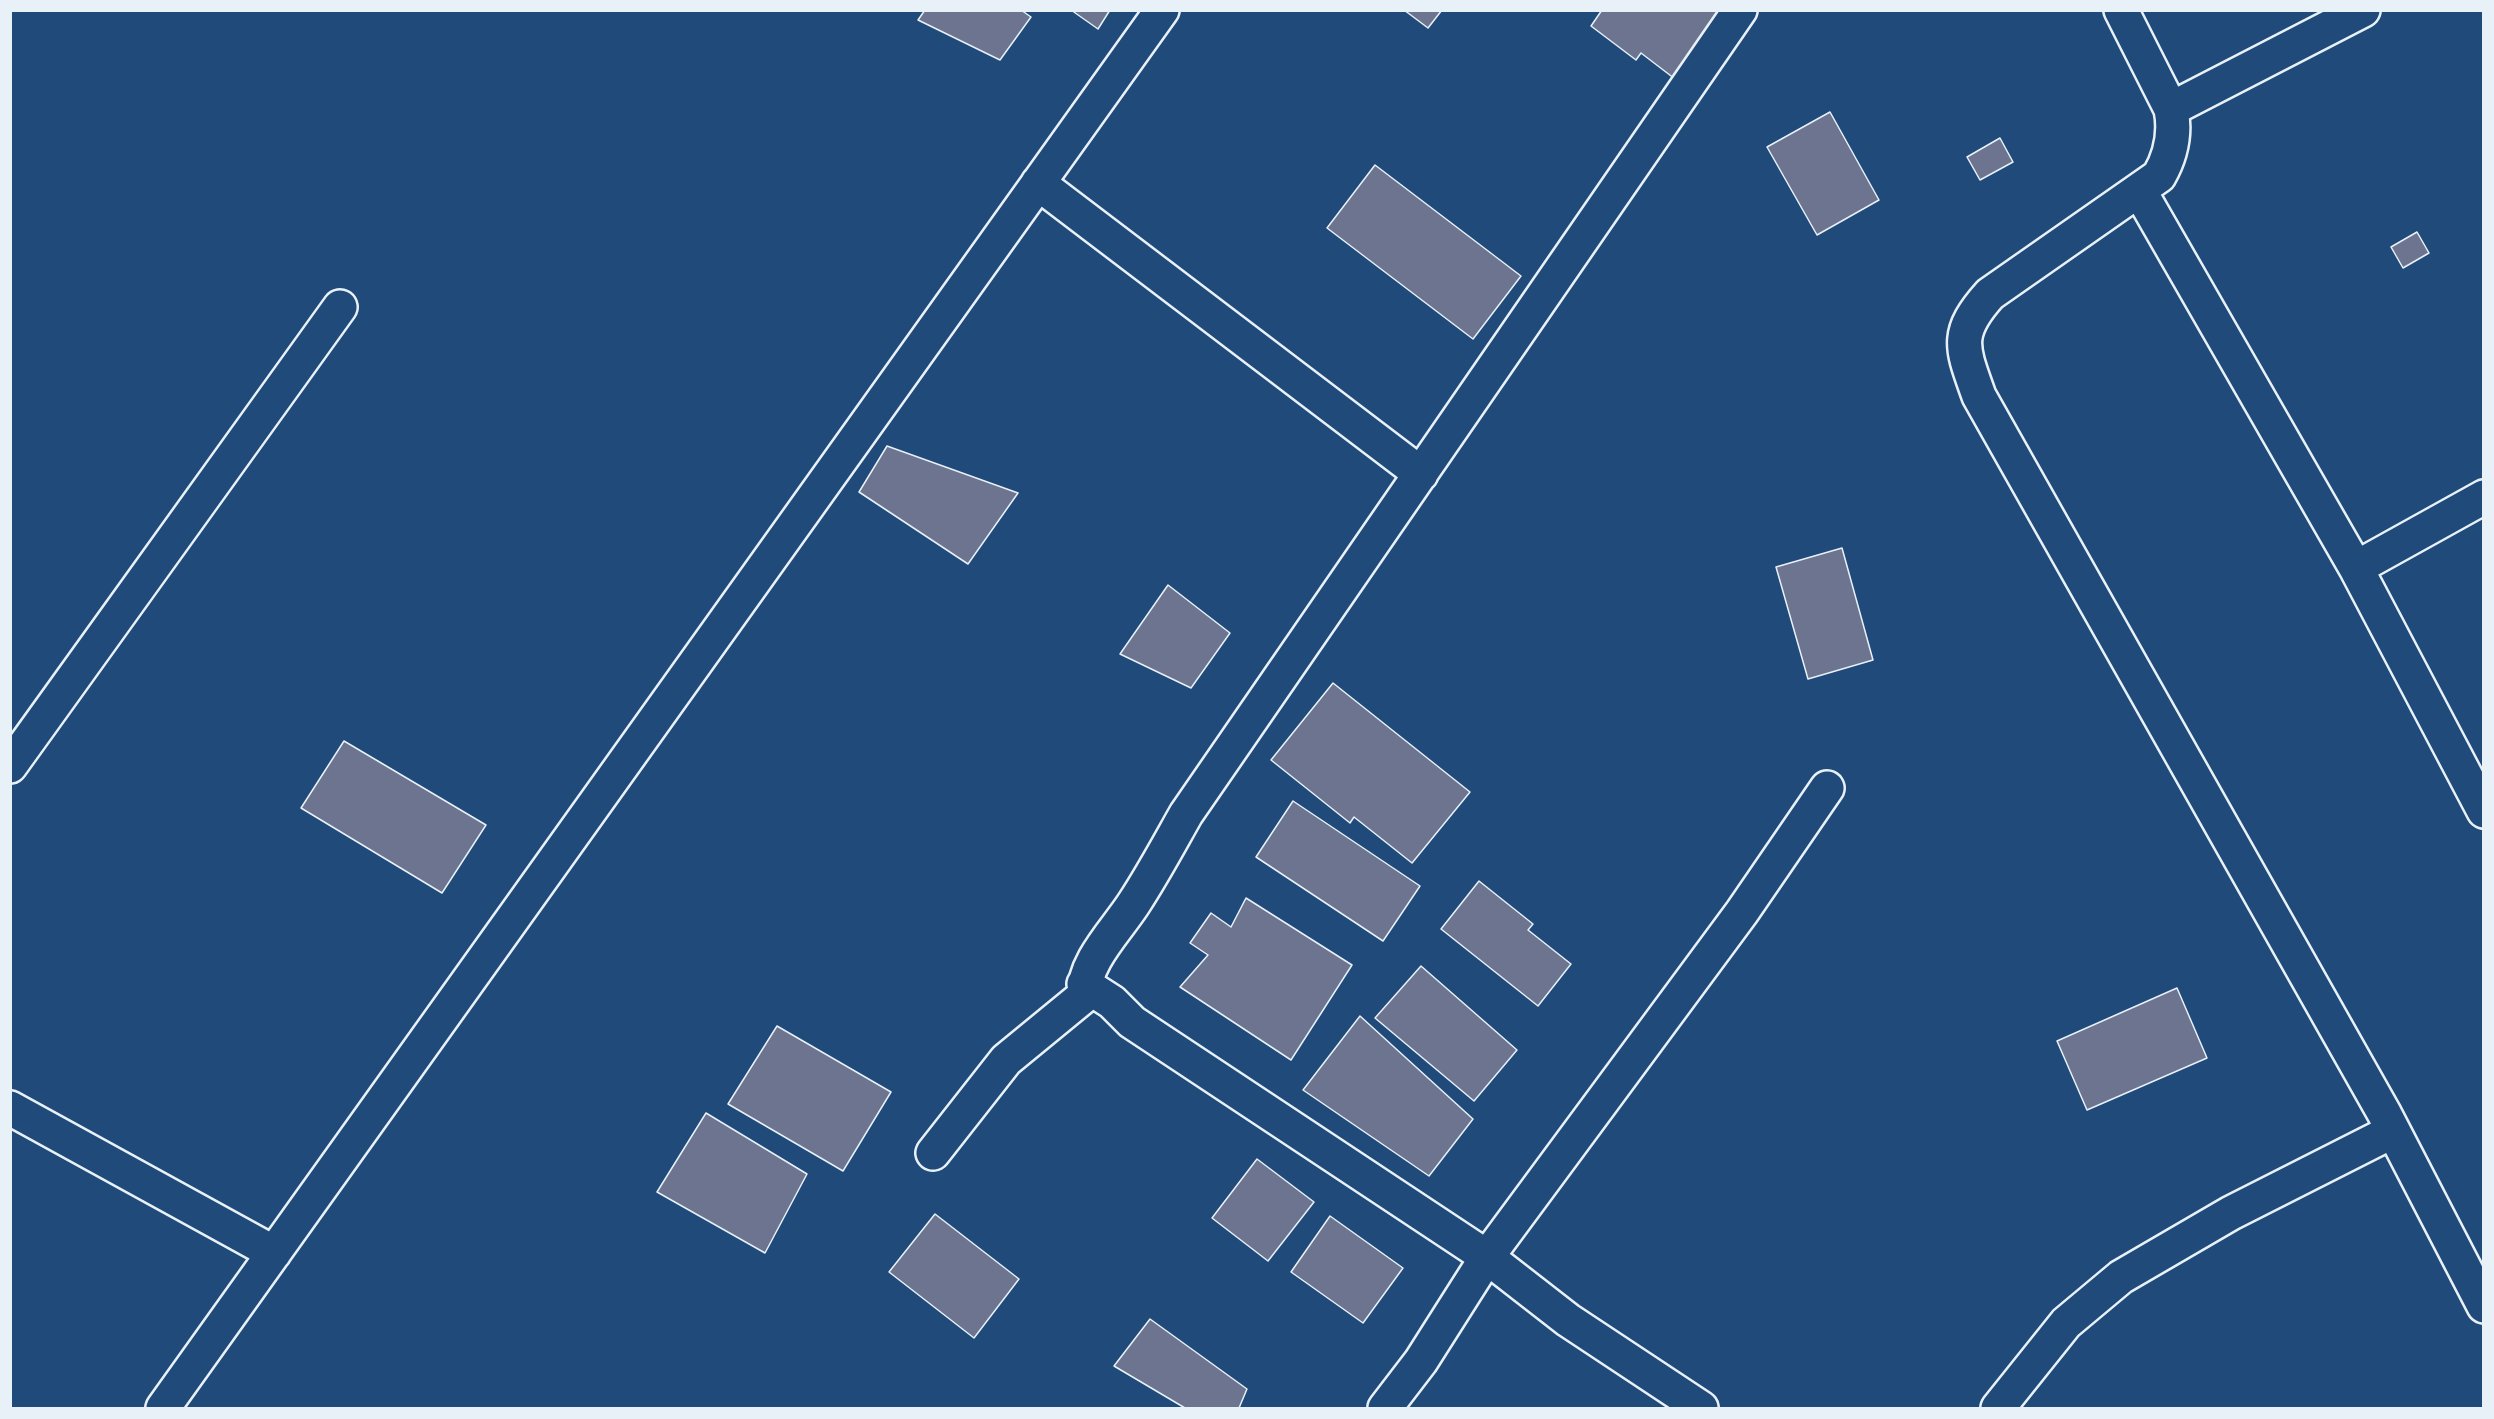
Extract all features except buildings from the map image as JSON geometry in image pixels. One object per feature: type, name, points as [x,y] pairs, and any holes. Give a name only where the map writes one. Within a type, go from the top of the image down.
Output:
[{"type":"street","points":[[163,1408],[1162,10]]},
{"type":"street","points":[[933,1153],[1006,1060],[1084,996],[1084,984],[1100,952],[1134,904],[1186,814],[1740,10]]},
{"type":"street","points":[[2121,10],[2171,109],[2175,127],[2167,162],[2159,176],[1990,294],[1972,314],[1963,337],[1967,362],[1979,396],[2393,1131],[2484,1306]]},
{"type":"street","points":[[2171,109],[2363,10]]},
{"type":"street","points":[[1038,183],[1421,474]]},
{"type":"street","points":[[2139,190],[2356,568],[2484,811]]},
{"type":"street","points":[[10,766],[340,308]]},
{"type":"street","points":[[2356,568],[2484,497]]},
{"type":"street","points":[[1385,1408],[1421,1360],[1487,1257],[1742,912],[1827,788]]},
{"type":"street","points":[[1084,984],[1112,1002],[1132,1022],[1487,1257],[1568,1320],[1701,1408]]},
{"type":"street","points":[[10,1108],[274,1253]]},
{"type":"street","points":[[1998,1408],[2066,1323],[2121,1276],[2230,1213],[2393,1131]]}]
